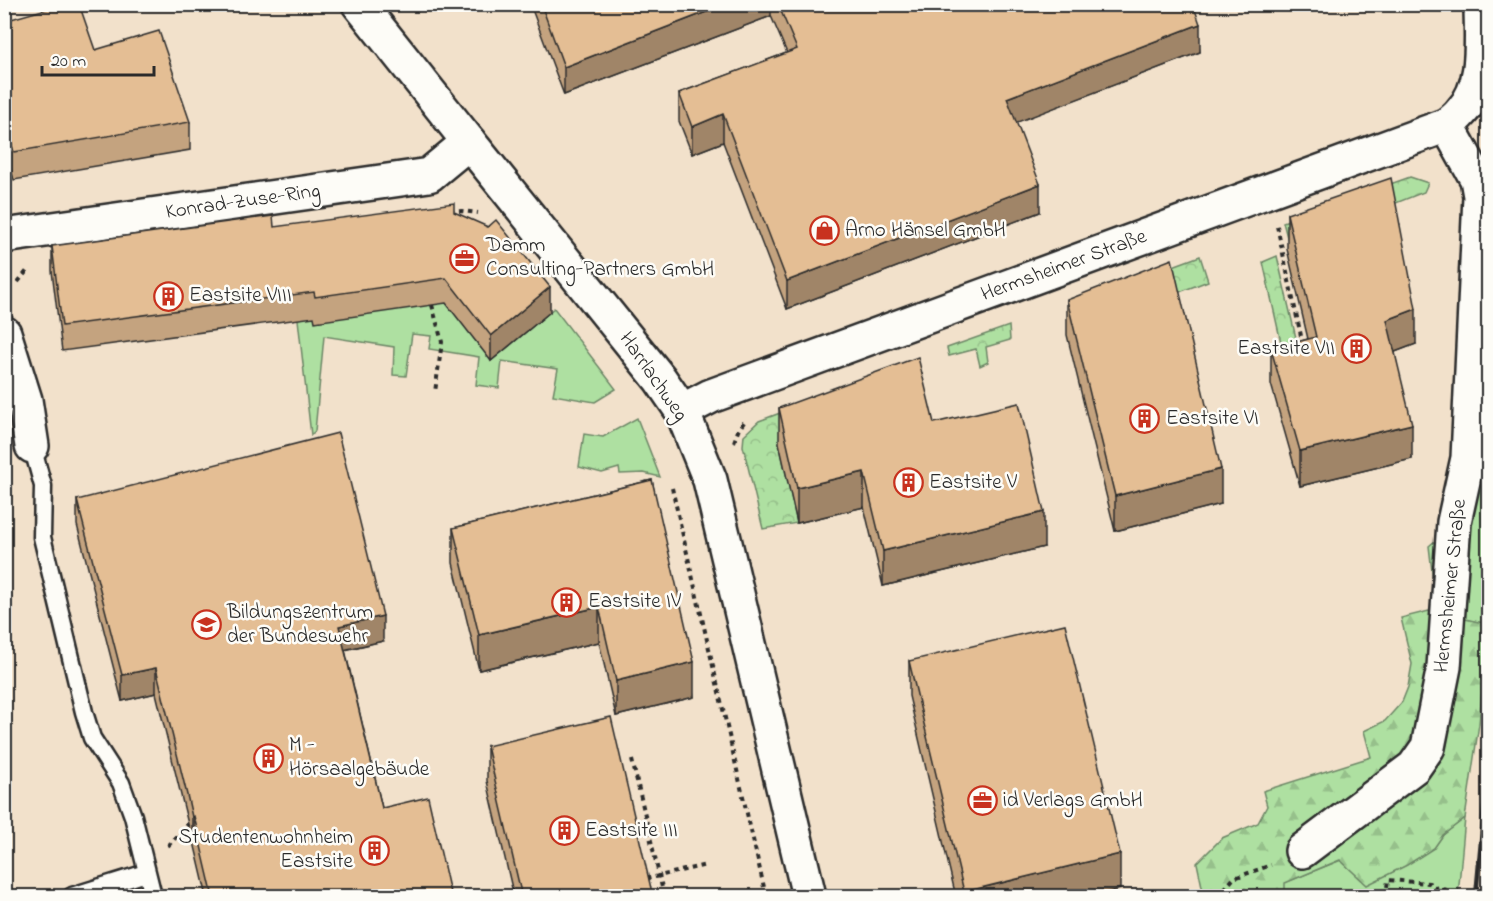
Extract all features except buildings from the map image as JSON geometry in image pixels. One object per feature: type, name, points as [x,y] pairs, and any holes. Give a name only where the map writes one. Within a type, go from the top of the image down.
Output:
[{"type":"street","name":"Harrlachweg","points":[[359,4],[660,379],[682,411],[710,480],[809,897]]},
{"type":"street","name":"Hermsheimer Straße","points":[[682,411],[711,396],[1447,125],[1462,111],[1477,83],[1481,58],[1481,4]]},
{"type":"street","name":"Hermsheimer Straße","points":[[1302,851],[1414,767],[1428,747],[1444,667],[1454,522],[1468,458],[1480,196],[1477,179],[1447,125]]},
{"type":"street","name":"Konrad-Zuse-Ring","points":[[4,236],[429,175],[469,142]]},
{"type":"street","points":[[4,333],[25,400],[32,446]]},
{"type":"lane","points":[[32,446],[43,486],[42,537],[84,712],[92,738],[121,783],[133,816],[153,897]]},
{"type":"lane","points":[[72,897],[146,873]]},
{"type":"path","points":[[450,212],[476,212],[484,217]]},
{"type":"path","points":[[1275,220],[1303,348]]},
{"type":"path","points":[[18,282],[26,271],[37,269]]},
{"type":"path","points":[[432,305],[442,342],[435,392]]},
{"type":"path","points":[[733,445],[745,419]]},
{"type":"path","points":[[671,482],[765,897]]},
{"type":"path","points":[[632,760],[663,897]]},
{"type":"path","points":[[165,849],[188,824]]},
{"type":"path","points":[[1218,897],[1234,878],[1280,862],[1302,851]]},
{"type":"path","points":[[641,880],[706,865]]},
{"type":"path","points":[[1386,897],[1388,880],[1429,884],[1438,889],[1448,890]]},
{"type":"shaded area","points":[[5,5],[1488,5],[1488,140],[1486,143],[1488,150],[1488,308],[1440,642],[1427,896],[5,896]]},
{"type":"shaded area","points":[[1488,626],[1488,896],[1459,896],[1465,818],[1479,724]]},
{"type":"green space","points":[[1410,177],[1428,183],[1424,192],[1289,245],[1283,222]]},
{"type":"green space","points":[[1200,256],[1208,281],[1177,293],[1097,294]]},
{"type":"green space","points":[[1277,256],[1299,351],[1284,356],[1263,262]]},
{"type":"green space","points":[[291,257],[446,303],[491,361],[554,308],[616,389],[595,402],[553,395],[558,369],[502,361],[499,388],[476,385],[479,357],[429,349],[431,336],[412,334],[406,376],[393,375],[394,347],[324,336],[315,431],[311,435]]},
{"type":"green space","points":[[1488,308],[1488,624],[1437,614],[1429,546],[1468,512]]},
{"type":"green space","points":[[1009,326],[1010,340],[986,347],[988,362],[980,366],[976,349],[949,356],[947,348]]},
{"type":"green space","points":[[912,363],[779,443],[797,523],[763,529],[743,446],[744,435],[759,421]]},
{"type":"green space","points":[[637,418],[660,477],[644,473],[620,474],[619,468],[602,473],[579,467],[584,434],[603,437]]},
{"type":"green space","points":[[1429,611],[1488,624],[1479,724],[1465,818],[1443,835],[1434,848],[1407,865],[1367,885],[1340,860],[1285,883],[1285,896],[1204,896],[1197,863],[1222,838],[1258,823],[1267,806],[1263,791],[1371,757],[1364,731],[1385,721],[1402,702],[1408,687],[1412,664],[1401,618]]},
{"type":"green space","points":[[1465,818],[1458,896],[1285,896],[1284,883],[1341,860],[1434,848],[1443,835]]},
{"type":"railway","points":[[1476,896],[1488,764]]},
{"type":"place","name":"Arno Hänsel GmbH","points":[[824,231]]},
{"type":"place","name":"Damm Consulting-Partners GmbH","points":[[465,258]]},
{"type":"place","name":"Eastsite VIII","points":[[168,296]]},
{"type":"place","name":"Eastsite VII","points":[[1356,349]]},
{"type":"place","name":"Eastsite VI","points":[[1145,419]]},
{"type":"place","name":"Eastsite V","points":[[908,483]]},
{"type":"place","name":"Eastsite IV","points":[[567,602]]},
{"type":"place","name":"Bildungszentrum der Bundeswehr","points":[[206,625]]},
{"type":"place","name":"M - Hörsaalgebäude","points":[[268,758]]},
{"type":"place","name":"id Verlags GmbH","points":[[982,801]]},
{"type":"place","name":"Eastsite III","points":[[564,831]]},
{"type":"place","name":"Studentenwohnheim Eastsite","points":[[374,850]]}]
